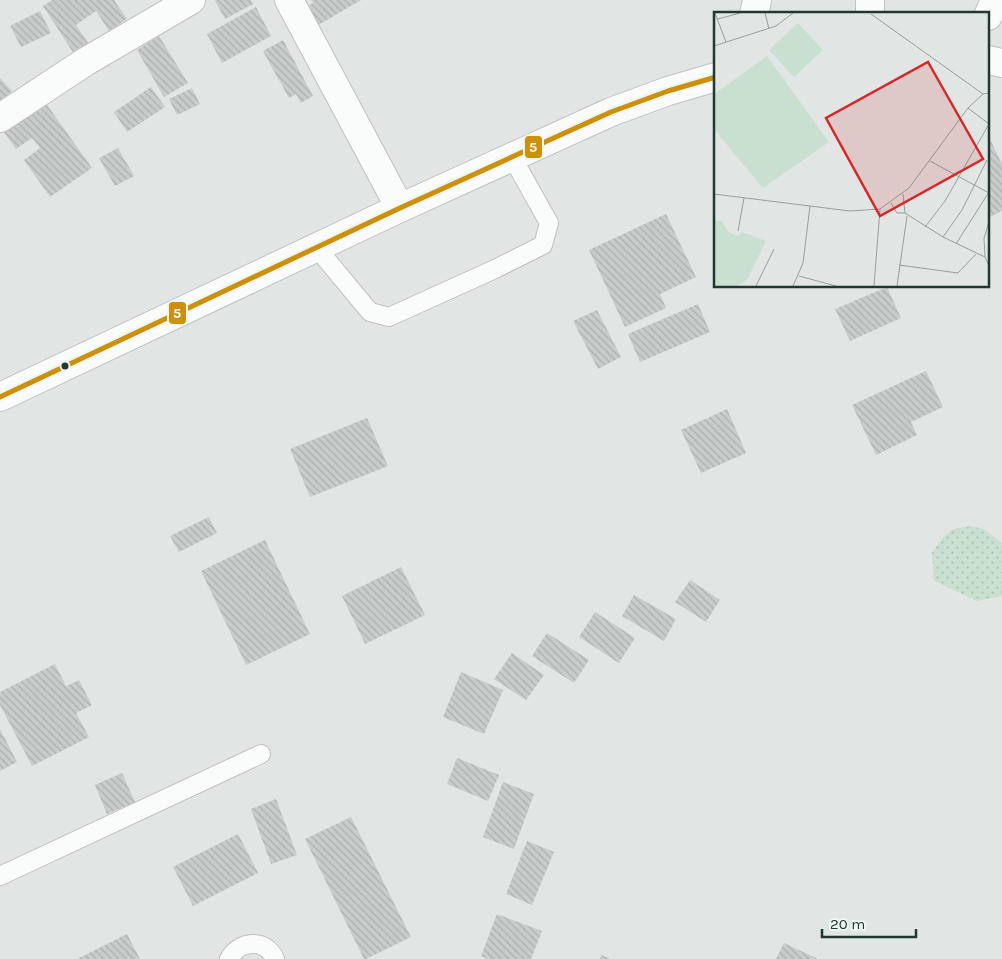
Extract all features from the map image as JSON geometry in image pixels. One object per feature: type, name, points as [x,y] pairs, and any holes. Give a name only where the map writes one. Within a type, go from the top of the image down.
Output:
[{"type":"main road","points":[[0,118],[85,62],[191,0]]},
{"type":"main road","points":[[289,0],[400,208]]},
{"type":"main road","points":[[990,12],[996,0]]},
{"type":"main road","points":[[0,397],[316,247],[611,112],[668,91],[714,78]]},
{"type":"lane","points":[[316,247],[370,312],[389,317],[495,270],[542,245],[549,223],[512,157]]},
{"type":"lane","points":[[0,876],[262,754]]},
{"type":"lane","points":[[229,959],[233,952],[242,945],[252,943],[263,945],[272,953],[275,959]]},
{"type":"green space","points":[[970,526],[984,529],[1002,543],[1002,596],[977,601],[934,581],[932,553],[943,537],[954,529]]},
{"type":"building","points":[[52,0],[114,0],[127,19],[109,31],[96,11],[76,25],[89,44],[74,54],[43,6]]},
{"type":"building","points":[[216,0],[251,0],[253,4],[225,19]]},
{"type":"building","points":[[311,0],[361,0],[315,27],[303,8],[313,3]]},
{"type":"building","points":[[256,7],[271,36],[222,63],[207,34]]},
{"type":"building","points":[[40,11],[51,33],[21,47],[10,26]]},
{"type":"building","points":[[159,36],[188,83],[164,97],[137,50]]},
{"type":"building","points":[[283,40],[313,96],[301,103],[296,94],[289,98],[263,51]]},
{"type":"building","points":[[0,78],[12,91],[0,102]]},
{"type":"building","points":[[151,87],[165,107],[127,132],[114,112]]},
{"type":"building","points":[[192,88],[200,104],[177,115],[169,99]]},
{"type":"building","points":[[45,102],[92,168],[50,197],[24,160],[40,148],[32,138],[16,149],[3,131]]},
{"type":"building","points":[[990,139],[1002,164],[1002,211],[990,217]]},
{"type":"building","points":[[118,148],[134,176],[115,186],[99,158]]},
{"type":"building","points":[[666,214],[696,277],[660,294],[666,308],[625,327],[589,250]]},
{"type":"building","points":[[887,288],[901,318],[850,341],[835,309]]},
{"type":"building","points":[[698,304],[710,332],[640,362],[628,334]]},
{"type":"building","points":[[597,310],[621,357],[598,369],[573,321]]},
{"type":"building","points":[[926,371],[943,407],[911,422],[917,435],[876,455],[852,405]]},
{"type":"building","points":[[727,409],[746,453],[701,473],[681,430]]},
{"type":"building","points":[[367,418],[388,466],[310,497],[290,449]]},
{"type":"building","points":[[209,517],[217,533],[179,552],[170,536]]},
{"type":"building","points":[[265,540],[310,634],[246,665],[201,571]]},
{"type":"building","points":[[401,567],[425,615],[365,644],[342,596]]},
{"type":"building","points":[[690,580],[720,600],[706,622],[675,602]]},
{"type":"building","points":[[634,595],[676,619],[664,641],[622,616]]},
{"type":"building","points":[[595,612],[635,638],[619,663],[579,637]]},
{"type":"building","points":[[547,633],[589,660],[574,683],[532,656]]},
{"type":"building","points":[[512,653],[544,675],[526,700],[494,679]]},
{"type":"building","points":[[55,664],[66,686],[79,680],[92,705],[76,713],[89,737],[32,766],[0,705],[0,692]]},
{"type":"building","points":[[461,672],[503,690],[484,734],[443,717]]},
{"type":"building","points":[[0,729],[17,762],[0,771]]},
{"type":"building","points":[[457,758],[499,775],[488,801],[447,784]]},
{"type":"building","points":[[122,773],[135,802],[107,814],[95,785]]},
{"type":"building","points":[[503,782],[534,794],[514,849],[483,837]]},
{"type":"building","points":[[276,799],[297,855],[271,864],[251,809]]},
{"type":"building","points":[[351,817],[411,937],[366,959],[364,959],[305,839]]},
{"type":"building","points":[[238,834],[258,873],[193,906],[173,867]]},
{"type":"building","points":[[527,841],[554,852],[532,905],[506,894]]},
{"type":"building","points":[[497,914],[542,931],[531,959],[488,959],[481,956]]},
{"type":"building","points":[[127,934],[140,959],[77,959]]},
{"type":"building","points":[[784,943],[818,959],[776,959]]},
{"type":"building","points":[[601,955],[611,959],[600,959]]},
{"type":"transit line","name":"5","points":[[0,397],[400,208],[611,112],[668,91],[714,78]]}]
